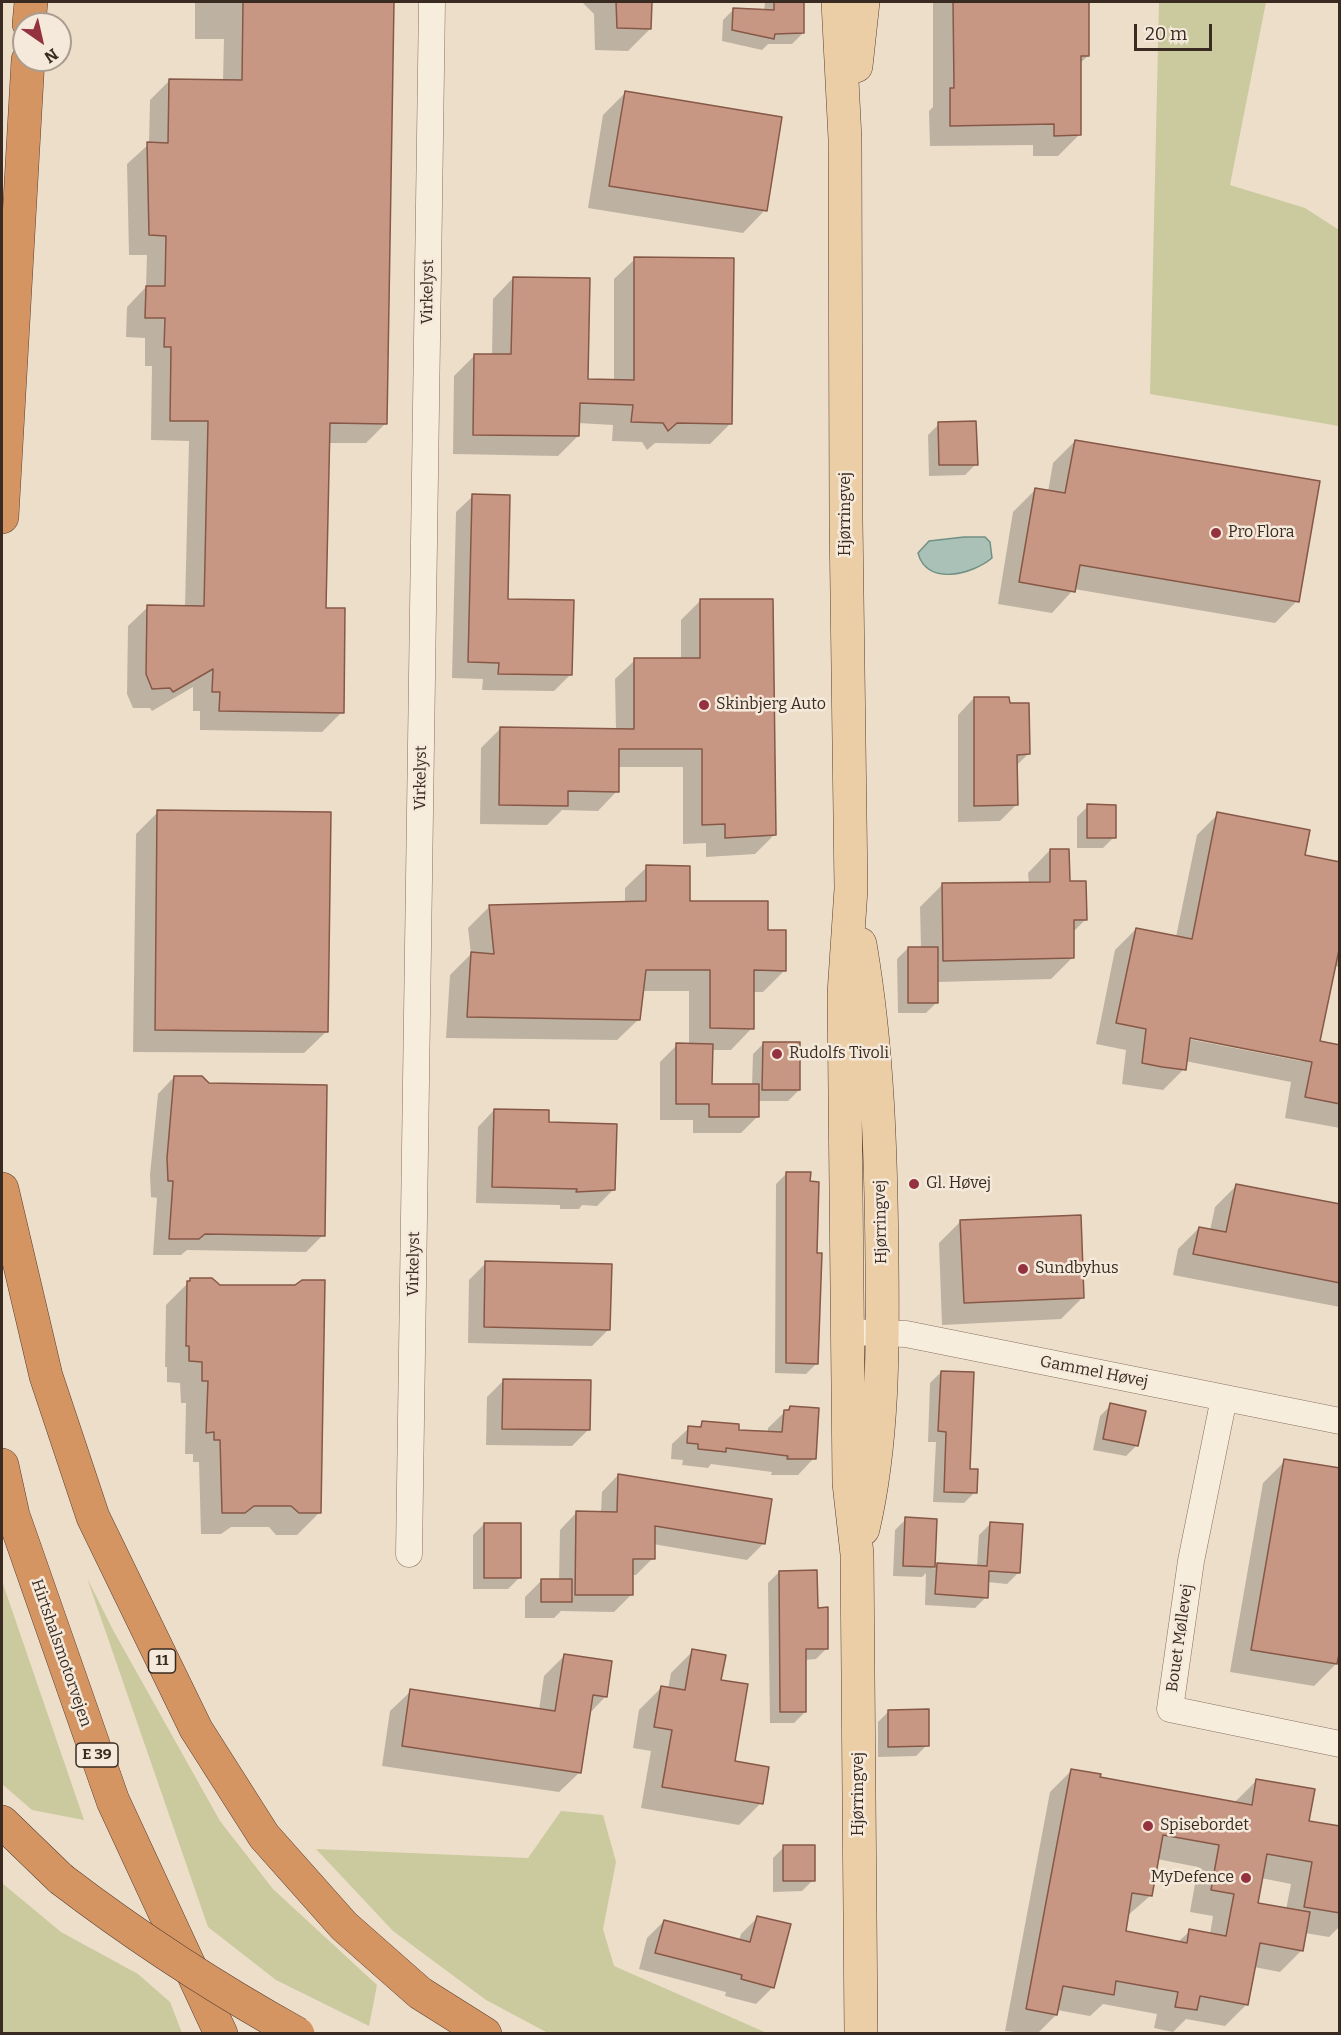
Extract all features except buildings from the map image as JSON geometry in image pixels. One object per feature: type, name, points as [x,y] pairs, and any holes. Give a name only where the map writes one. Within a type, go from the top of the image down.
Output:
[{"type":"highway","points":[[2,316],[26,72]]},
{"type":"highway","points":[[2,517],[26,72]]},
{"type":"highway","name":"11","points":[[2,1188],[46,1376],[93,1517],[196,1729],[264,1836],[344,1926],[420,1993],[485,2034]]},
{"type":"highway","name":"Hirtshalsmotorvejen","points":[[2,1465],[13,1515],[113,1801],[220,2034]]},
{"type":"highway","points":[[2,1822],[62,1879],[131,1932],[214,1986],[298,2034]]},
{"type":"main road","name":"Hjørringvej","points":[[838,2],[845,139],[846,520],[851,889],[844,994],[847,1332],[849,1483],[857,1554],[861,2034]]},
{"type":"main road","name":"Hjørringvej","points":[[845,139],[863,2]]},
{"type":"main road","name":"Hjørringvej","points":[[851,889],[868,991],[879,1112],[882,1333],[873,1485],[857,1554]]},
{"type":"street","name":"Virkelyst","points":[[409,1554],[432,2]]},
{"type":"street","name":"Gammel Høvej","points":[[847,1332],[906,1334],[1340,1421]]},
{"type":"street","name":"Bouet Møllevej","points":[[1224,1398],[1191,1561],[1170,1709],[1340,1744]]},
{"type":"green space","points":[[1159,2],[1266,2],[1230,185],[1305,208],[1339,230],[1339,426],[1150,394]]},
{"type":"green space","points":[[87,1578],[113,1630],[220,1821],[273,1889],[377,1985],[369,2026],[276,1980],[208,1927]]},
{"type":"green space","points":[[2,1581],[84,1820],[32,1810],[2,1784]]},
{"type":"green space","points":[[561,1811],[603,1815],[616,1862],[603,1929],[614,1966],[767,2033],[548,2033],[486,2000],[393,1931],[316,1849],[528,1858]]},
{"type":"green space","points":[[2,1883],[61,1932],[138,1974],[170,2002],[182,2033],[2,2033]]},
{"type":"shaded area","points":[[985,537],[990,542],[992,558],[974,569],[951,574],[940,574],[923,564],[918,553],[929,541]]},
{"type":"place","name":"Pro Flora","points":[[1216,533]]},
{"type":"place","name":"Skinbjerg Auto","points":[[704,705]]},
{"type":"place","name":"Rudolfs Tivoli","points":[[777,1054]]},
{"type":"place","name":"Gl. Høvej","points":[[914,1184]]},
{"type":"place","name":"Sundbyhus","points":[[1023,1269]]},
{"type":"place","name":"Spisebordet","points":[[1148,1826]]},
{"type":"place","name":"MyDefence","points":[[1246,1878]]}]
